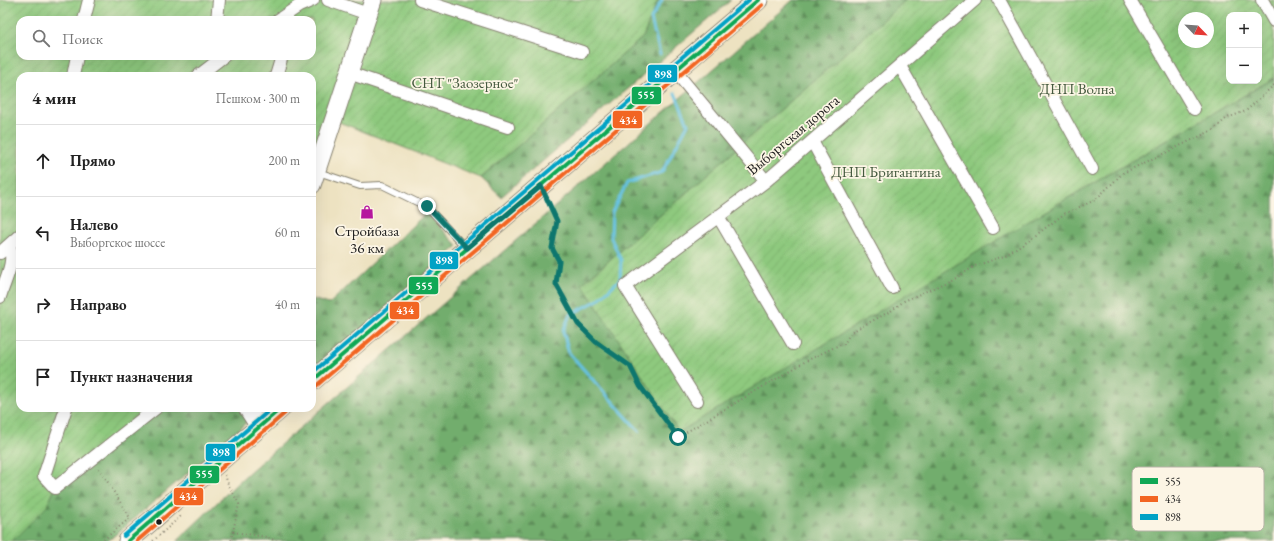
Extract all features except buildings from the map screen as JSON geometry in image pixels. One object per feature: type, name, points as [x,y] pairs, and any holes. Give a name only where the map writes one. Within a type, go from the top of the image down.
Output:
[{"type":"main road","points":[[316,378],[758,0]]},
{"type":"main road","points":[[128,541],[276,412]]},
{"type":"street","points":[[85,16],[89,0]]},
{"type":"street","points":[[217,16],[219,0]]},
{"type":"street","points":[[284,16],[299,6],[313,0]]},
{"type":"street","points":[[316,172],[371,7],[328,0]]},
{"type":"street","points":[[420,0],[582,52]]},
{"type":"street","name":"Выборгская дорога","points":[[697,401],[625,286],[766,181],[975,0]]},
{"type":"street","points":[[999,0],[1092,169]]},
{"type":"street","points":[[1130,0],[1194,109]]},
{"type":"street","points":[[1262,0],[1274,21]]},
{"type":"street","points":[[295,16],[299,6]]},
{"type":"street","points":[[74,72],[76,60]]},
{"type":"street","points":[[202,72],[213,60]]},
{"type":"street","points":[[277,72],[281,60]]},
{"type":"street","points":[[900,66],[993,228]]},
{"type":"street","points":[[675,71],[766,181]]},
{"type":"street","points":[[350,73],[508,127]]},
{"type":"street","points":[[812,141],[892,288]]},
{"type":"street","points":[[718,216],[792,344]]},
{"type":"street","points":[[0,253],[16,240]]},
{"type":"street","points":[[0,296],[13,256],[10,246]]},
{"type":"street","points":[[65,412],[44,476],[55,488],[151,412]]},
{"type":"street","points":[[250,412],[259,427]]},
{"type":"lane","points":[[316,178],[360,186],[382,185],[427,206],[467,248]]},
{"type":"path","points":[[541,186],[557,221],[552,248],[559,261],[556,284],[578,324],[596,342],[630,366],[640,386],[678,437],[808,360],[844,344],[851,332],[891,311],[904,301],[956,278],[975,266],[1004,256],[1064,214],[1095,200],[1123,173],[1213,130],[1227,118],[1246,111],[1274,86]]},
{"type":"path","points":[[93,458],[130,518],[102,541]]},
{"type":"path","points":[[228,484],[239,504],[231,541]]},
{"type":"path","points":[[153,541],[181,516]]},
{"type":"path","points":[[233,532],[267,537],[276,541]]},
{"type":"green space","name":"СНТ \"Заозерное\"","points":[[0,0],[658,0],[643,37],[481,178],[334,120],[316,173],[316,72],[16,72],[16,412],[151,412],[55,488],[47,506],[12,541],[0,541]]},
{"type":"green space","points":[[658,0],[731,0],[501,197],[481,178],[643,37]]},
{"type":"green space","points":[[793,0],[906,0],[582,284],[1042,213],[1274,78],[1274,541],[177,541],[248,473]]},
{"type":"green space","name":"ДНП Бригантина","points":[[906,0],[1274,0],[1274,78],[1042,213],[679,432],[582,284]]},
{"type":"green space","points":[[426,213],[458,246],[316,368],[316,300],[329,304]]},
{"type":"green space","points":[[151,412],[241,412],[247,419],[245,424],[108,541],[12,541],[47,506],[55,488]]},
{"type":"waterway","points":[[660,54],[651,19],[662,0]]},
{"type":"waterway","points":[[639,431],[569,353],[563,331],[570,315],[598,300],[620,279],[621,260],[611,238],[612,212],[627,183],[662,172],[688,124],[675,93]]},
{"type":"transit line","name":"898","points":[[316,370],[749,0]]},
{"type":"transit line","name":"555","points":[[316,378],[758,0]]},
{"type":"transit line","name":"434","points":[[316,386],[762,5]]},
{"type":"transit line","name":"898","points":[[124,536],[267,412]]},
{"type":"transit line","name":"555","points":[[128,541],[276,412]]},
{"type":"transit line","name":"434","points":[[137,541],[285,413]]},
{"type":"place","name":"Стройбаза 36 км","points":[[367,212]]},
{"type":"route","points":[[427,206],[467,248],[541,186],[557,221],[552,248],[559,261],[556,284],[578,324],[596,342],[630,366],[640,386],[678,437]]},
{"type":"park label","name":"ДНП Волна","points":[[1077,89]]}]
